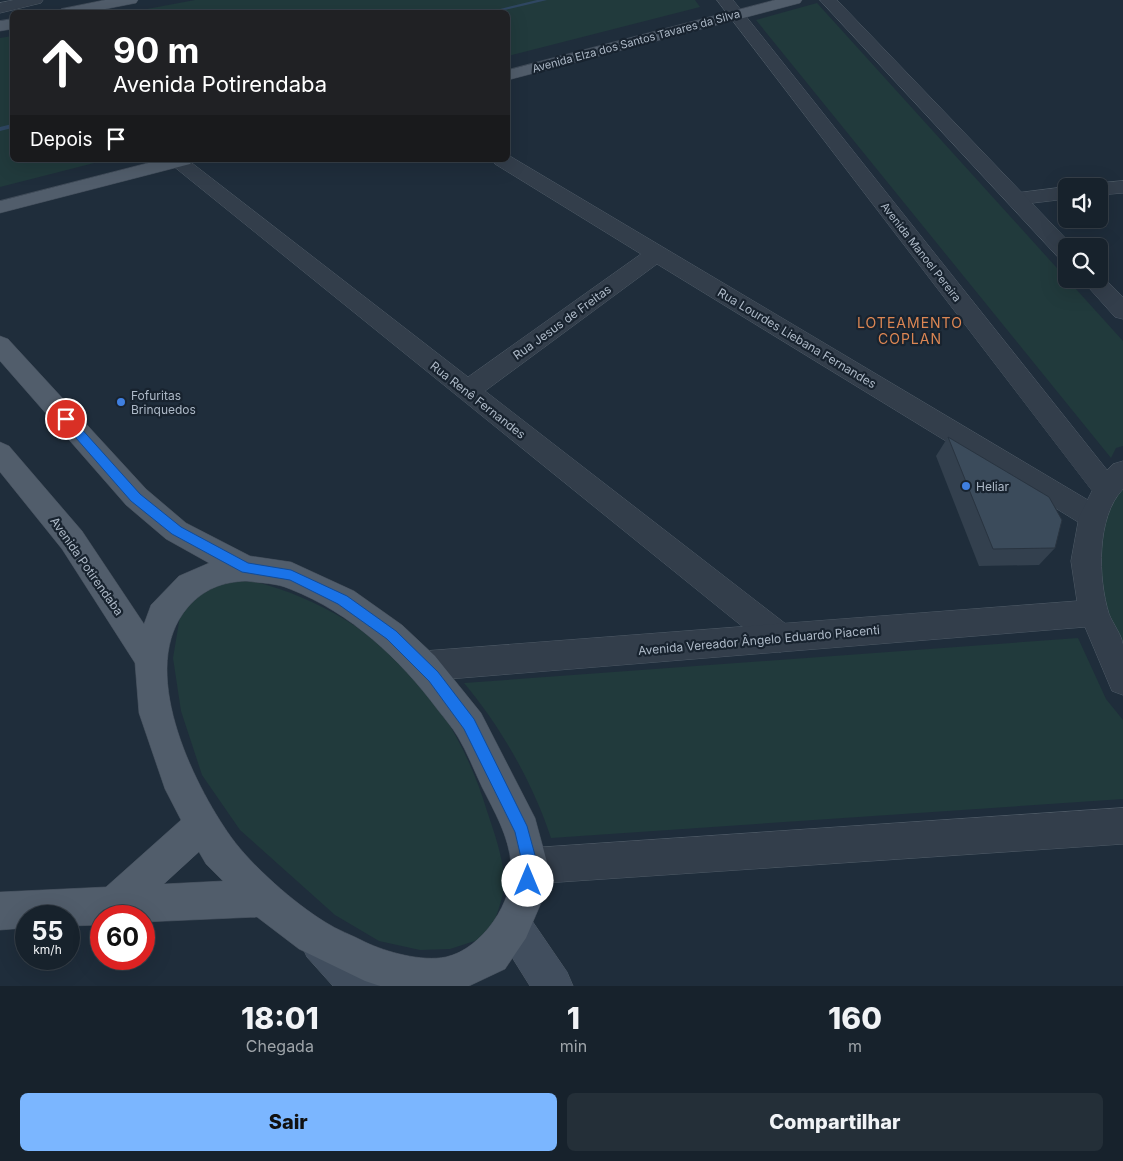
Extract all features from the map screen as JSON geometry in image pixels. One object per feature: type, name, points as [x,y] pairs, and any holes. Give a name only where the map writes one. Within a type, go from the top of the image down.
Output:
[{"type":"main road","points":[[78,10],[130,0]]},
{"type":"main road","name":"Avenida Elza dos Santos Tavares da Silva","points":[[510,74],[731,8],[794,0]]},
{"type":"main road","points":[[0,207],[176,162]]},
{"type":"main road","points":[[0,346],[136,497],[176,531],[246,568]]},
{"type":"main road","name":"Avenida Potirendaba","points":[[0,453],[72,540],[150,659]]},
{"type":"main road","points":[[312,936],[365,962],[411,976],[448,976],[491,955],[513,924],[526,896],[530,866],[522,831],[469,724],[434,676],[391,635],[342,600],[291,575],[246,568],[225,569],[190,585],[162,615],[150,659],[155,713],[182,789],[219,851],[263,898],[312,936],[359,986]]},
{"type":"main road","points":[[114,905],[204,824]]},
{"type":"main road","points":[[114,905],[263,898]]},
{"type":"main road","points":[[0,911],[90,906]]},
{"type":"main road","points":[[513,924],[553,986]]},
{"type":"street","points":[[0,8],[35,0]]},
{"type":"street","points":[[828,0],[1058,244]]},
{"type":"street","name":"Avenida Manoel Pereira","points":[[731,8],[1114,480]]},
{"type":"street","name":"Rua Renê Fernandes","points":[[181,162],[780,638]]},
{"type":"street","name":"Rua Lourdes Liebana Fernandes","points":[[505,162],[1092,517]]},
{"type":"street","points":[[1108,188],[1123,186]]},
{"type":"street","points":[[1016,200],[1058,194]]},
{"type":"street","name":"Rua Jesus de Freitas","points":[[467,391],[657,253]]},
{"type":"street","points":[[1101,288],[1123,311]]},
{"type":"street","points":[[1114,480],[1092,517],[1086,561],[1094,613],[1123,680]]},
{"type":"street","name":"Avenida Vereador Ângelo Eduardo Piacenti","points":[[424,666],[1094,613]]},
{"type":"street","points":[[530,866],[1123,826]]},
{"type":"green space","points":[[195,0],[695,0],[700,7],[510,55],[510,10],[142,10]]},
{"type":"green space","points":[[817,3],[1058,269],[1058,288],[1075,288],[1123,341],[1123,446],[1116,448],[1111,458],[756,20]]},
{"type":"green space","points":[[10,36],[10,162],[98,162],[0,187],[0,38]]},
{"type":"green space","points":[[1123,489],[1123,654],[1118,646],[1096,569],[1107,507]]},
{"type":"green space","points":[[226,576],[254,581],[281,589],[333,613],[357,627],[380,644],[427,689],[454,732],[467,758],[483,797],[498,847],[503,867],[504,885],[490,936],[450,949],[420,950],[379,941],[335,915],[240,830],[202,775],[181,711],[173,658],[180,616],[195,591]]},
{"type":"green space","points":[[1078,638],[1106,699],[1123,720],[1123,799],[551,838],[544,817],[515,756],[491,718],[464,683]]},
{"type":"building","points":[[948,437],[1049,497],[1062,520],[1055,548],[993,549]]},
{"type":"waterway","points":[[500,10],[544,0]]},
{"type":"waterway","points":[[0,129],[10,126]]},
{"type":"place","name":"Fofuritas Brinquedos","points":[[121,402]]},
{"type":"place","name":"Heliar","points":[[966,486]]},
{"type":"district","name":"LOTEAMENTO COPLAN","points":[[910,330]]},
{"type":"route","points":[[66,419],[136,497],[176,531],[246,568],[291,575],[342,600],[391,635],[434,676],[469,724],[522,831],[530,866],[528,881]]}]
